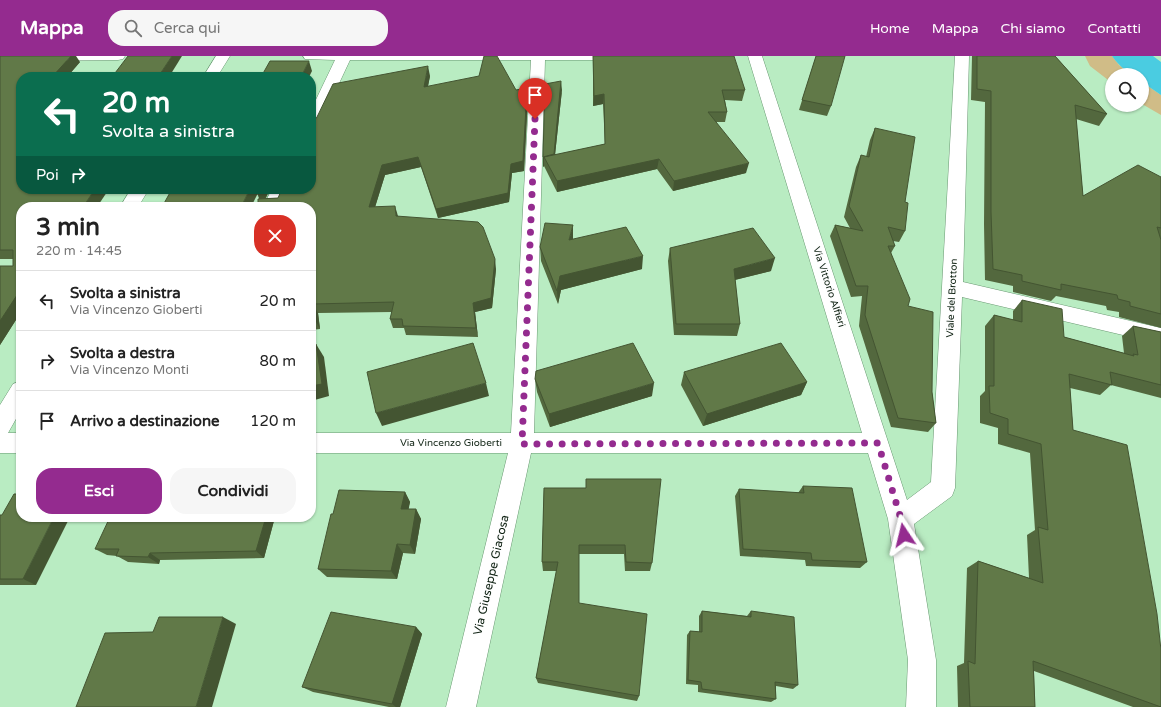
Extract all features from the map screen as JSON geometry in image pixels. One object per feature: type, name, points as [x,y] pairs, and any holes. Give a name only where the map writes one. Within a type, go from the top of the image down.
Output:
[{"type":"street","points":[[0,57],[118,56]]},
{"type":"street","points":[[213,72],[223,56]]},
{"type":"street","points":[[310,56],[611,56]]},
{"type":"street","name":"Via Vittorio Alfieri","points":[[755,56],[901,519],[922,660],[921,707]]},
{"type":"street","name":"Viale del Brotton","points":[[901,519],[943,488],[962,56]]},
{"type":"street","points":[[316,116],[344,57]]},
{"type":"street","name":"Via Giuseppe Giacosa","points":[[461,707],[522,444],[538,57]]},
{"type":"street","points":[[953,287],[1161,336]]},
{"type":"street","points":[[0,426],[16,399]]},
{"type":"street","points":[[0,443],[16,443]]},
{"type":"street","name":"Via Vincenzo Gioberti","points":[[316,443],[878,443]]},
{"type":"shaded area","points":[[1085,56],[1112,56],[1123,68],[1105,68],[1105,78],[1090,66]]},
{"type":"shaded area","points":[[1149,87],[1161,95],[1161,115],[1149,108]]},
{"type":"water","points":[[1112,56],[1153,56],[1161,62],[1161,95],[1149,87],[1149,68],[1123,68]]},
{"type":"building","points":[[0,56],[71,56],[57,72],[16,72],[16,194],[92,194],[86,202],[16,202],[16,297],[0,321],[0,266],[13,266],[13,250],[0,250]]},
{"type":"building","points":[[128,56],[172,56],[161,72],[116,72]]},
{"type":"building","points":[[484,56],[497,56],[516,90],[527,88],[523,161],[511,164],[508,193],[436,209],[418,157],[382,165],[369,207],[395,206],[396,216],[478,222],[483,227],[495,259],[491,298],[473,303],[476,328],[403,326],[402,319],[390,319],[394,302],[316,304],[316,202],[258,202],[258,199],[278,198],[280,194],[316,194],[316,118],[333,84],[428,66],[424,87],[479,76]]},
{"type":"building","points":[[593,56],[734,56],[745,90],[722,90],[727,112],[708,112],[749,163],[674,181],[659,159],[557,181],[544,157],[605,144],[604,94],[594,96]]},
{"type":"building","points":[[816,56],[845,56],[831,106],[802,100]]},
{"type":"building","points":[[977,56],[1055,56],[1107,114],[1075,105],[1083,196],[1138,165],[1161,177],[1161,228],[1157,227],[1161,240],[1161,314],[1130,306],[1130,302],[1118,299],[1117,295],[1061,284],[1061,290],[1022,281],[1022,275],[993,269],[991,212],[991,91],[977,89]]},
{"type":"building","points":[[270,61],[309,61],[304,72],[264,72]]},
{"type":"building","points":[[561,81],[554,154],[543,157],[545,84]]},
{"type":"building","points":[[875,128],[915,137],[905,202],[908,203],[905,231],[888,227],[895,246],[888,246],[910,299],[908,306],[933,312],[932,392],[936,423],[898,418],[865,315],[868,286],[856,286],[835,225],[863,231],[849,206],[861,155],[869,157]]},
{"type":"building","points":[[169,194],[248,194],[244,202],[165,202]]},
{"type":"building","points":[[545,223],[573,225],[569,240],[626,227],[643,256],[560,276],[557,291],[540,247]]},
{"type":"building","points":[[753,228],[775,258],[734,269],[740,324],[676,324],[670,248]]},
{"type":"building","points":[[1022,300],[1062,309],[1064,337],[1134,356],[1133,354],[1138,355],[1133,326],[1161,332],[1161,385],[1110,372],[1112,385],[1069,374],[1073,430],[1127,445],[1157,614],[1161,650],[1161,707],[1033,661],[1035,707],[970,707],[968,661],[975,664],[978,561],[1043,583],[1038,527],[1048,530],[1041,444],[1008,434],[1008,419],[990,413],[989,386],[994,386],[994,315],[1022,322]]},
{"type":"building","points":[[473,343],[486,383],[376,413],[367,372]]},
{"type":"building","points":[[633,343],[654,383],[549,414],[535,379],[536,371]]},
{"type":"building","points":[[781,343],[807,382],[707,414],[684,372]]},
{"type":"building","points":[[316,344],[322,384],[316,385]]},
{"type":"building","points":[[586,479],[661,479],[652,563],[626,562],[625,545],[579,545],[579,603],[647,614],[639,696],[536,678],[558,562],[542,562],[544,488],[586,488]]},
{"type":"building","points":[[803,486],[852,488],[867,562],[812,560],[811,553],[743,549],[739,489],[804,493]]},
{"type":"building","points":[[339,490],[405,492],[401,509],[416,509],[410,545],[397,544],[391,571],[318,569],[331,514],[333,514]]},
{"type":"building","points":[[14,494],[16,494],[16,522],[52,522],[23,579],[0,579],[0,515],[2,515]]},
{"type":"building","points":[[108,522],[265,522],[256,551],[150,553],[148,557],[116,556],[119,549],[95,549]]},
{"type":"building","points":[[702,611],[751,617],[751,611],[794,617],[798,685],[775,682],[776,699],[702,689],[701,682],[688,680],[690,631],[702,632]]},
{"type":"building","points":[[331,612],[416,627],[392,704],[302,687]]},
{"type":"building","points":[[159,617],[223,617],[196,707],[76,707],[105,633],[153,632]]},
{"type":"route","points":[[535,119],[522,444],[878,443],[901,519],[904,535]]}]
